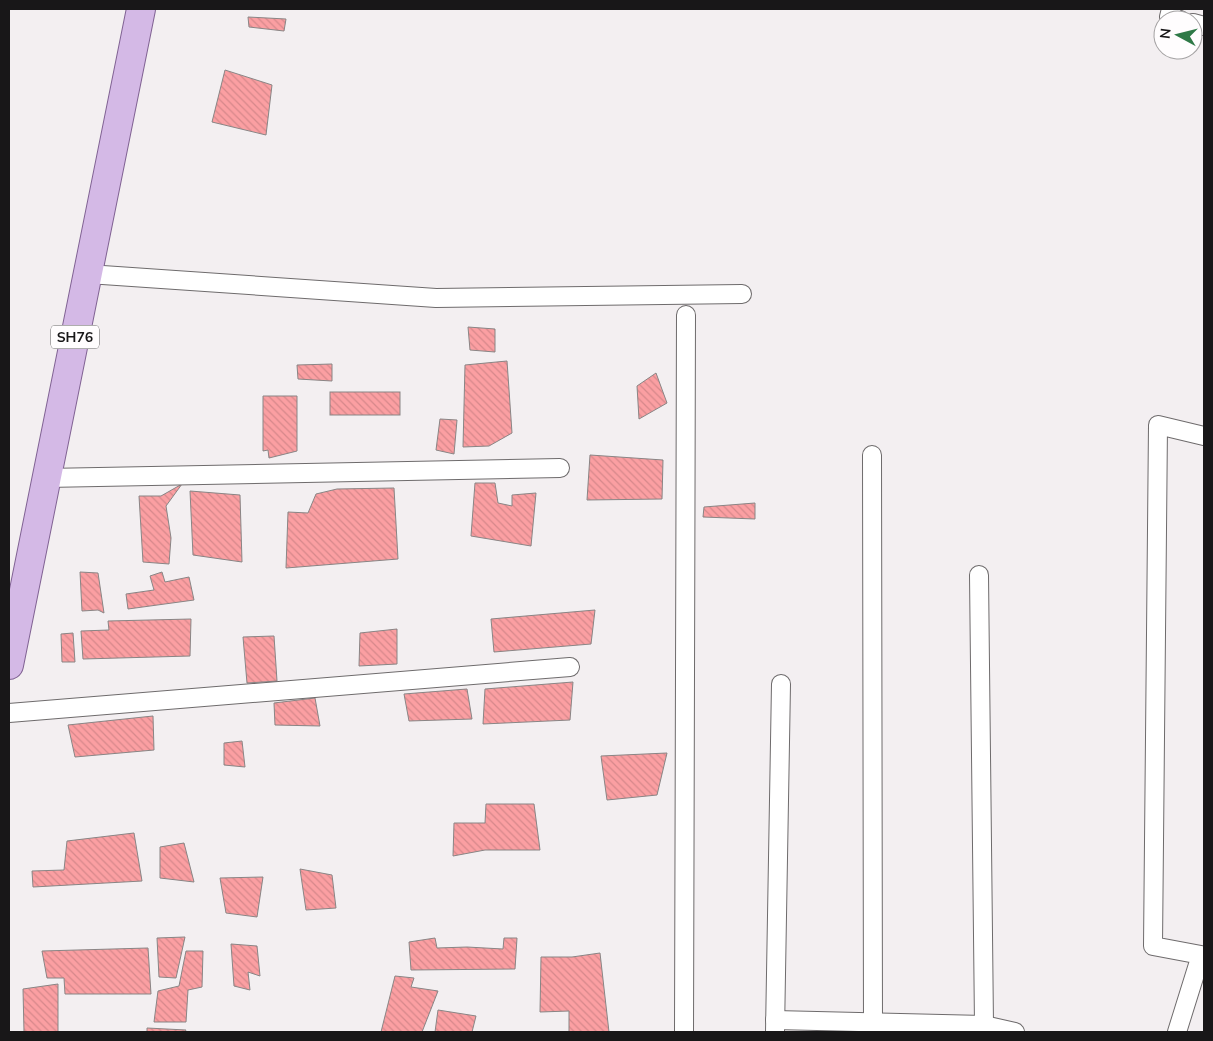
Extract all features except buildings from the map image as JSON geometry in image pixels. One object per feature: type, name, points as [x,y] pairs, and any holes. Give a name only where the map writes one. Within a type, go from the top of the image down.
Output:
[{"type":"main road","name":"SH76","points":[[9,664],[141,9]]},
{"type":"street","points":[[88,274],[436,298],[742,294]]},
{"type":"street","points":[[684,1032],[686,315]]},
{"type":"street","points":[[1177,1032],[1201,955],[1153,946],[1158,425],[1204,436]]},
{"type":"street","points":[[872,455],[873,1022]]},
{"type":"street","points":[[46,478],[560,468]]},
{"type":"street","points":[[979,575],[984,1025]]},
{"type":"street","points":[[9,713],[570,667]]},
{"type":"street","points":[[781,684],[775,1026],[873,1022],[984,1025],[1015,1032]]}]
